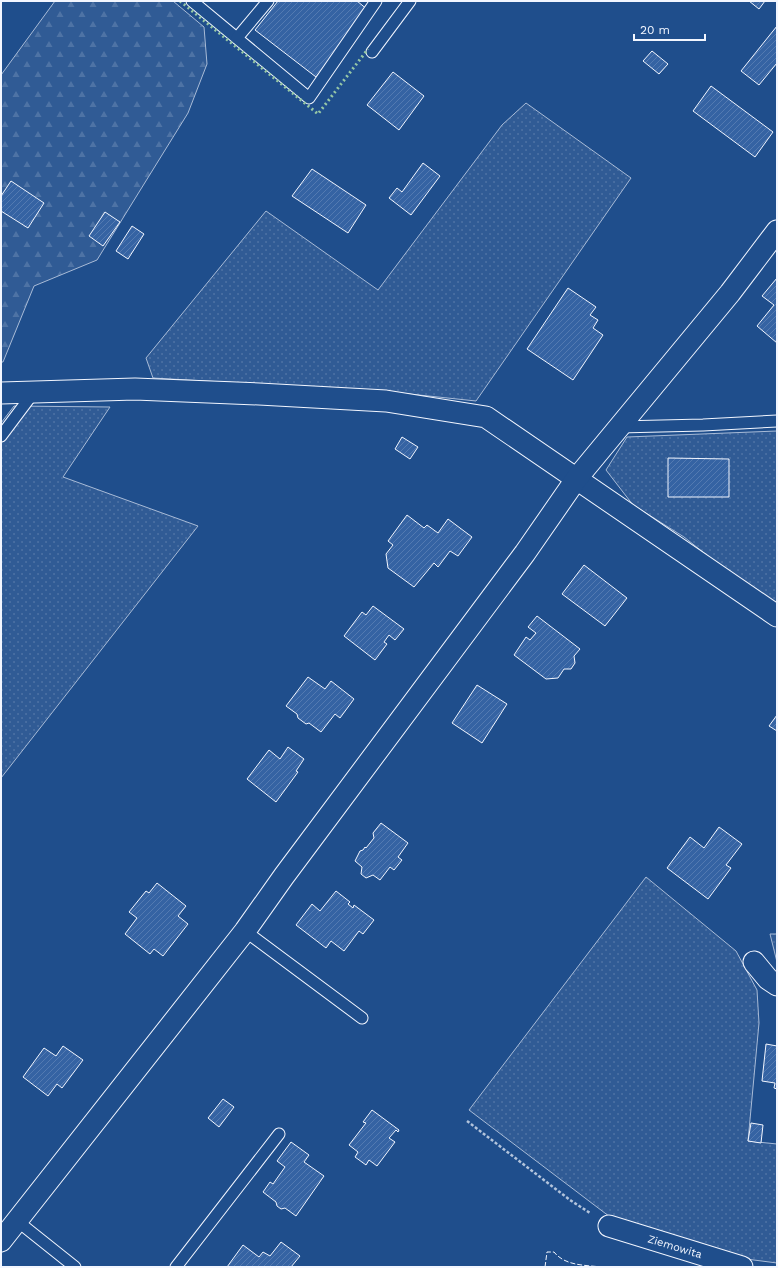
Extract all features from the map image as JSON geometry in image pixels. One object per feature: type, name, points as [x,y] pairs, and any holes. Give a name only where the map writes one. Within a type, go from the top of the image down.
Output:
[{"type":"street","points":[[1,1241],[16,1220],[131,1079],[245,932],[284,876],[525,553],[577,478],[730,293],[777,231]]},
{"type":"street","points":[[1,393],[143,390],[386,401],[439,408],[486,417],[777,616]]},
{"type":"street","points":[[754,962],[768,979],[777,985]]},
{"type":"street","name":"Ziemowita","points":[[609,1226],[742,1267]]},
{"type":"lane","points":[[192,1],[309,98],[376,1]]},
{"type":"lane","points":[[236,38],[268,1]]},
{"type":"lane","points":[[372,52],[410,1]]},
{"type":"lane","points":[[1,436],[34,392]]},
{"type":"lane","points":[[619,427],[777,421]]},
{"type":"lane","points":[[245,932],[362,1018]]},
{"type":"lane","points":[[176,1267],[279,1134]]},
{"type":"lane","points":[[16,1220],[75,1267]]},
{"type":"path","points":[[467,1122],[570,1200],[609,1226]]},
{"type":"green space","points":[[55,1],[173,1],[204,27],[207,64],[188,113],[97,260],[34,286],[3,362],[1,362],[1,75]]},
{"type":"green space","points":[[526,103],[631,178],[476,401],[381,391],[153,378],[146,358],[266,211],[378,290],[502,125]]},
{"type":"green space","points":[[14,406],[110,407],[63,477],[198,526],[1,778],[1,423]]},
{"type":"green space","points":[[777,431],[777,611],[684,537],[633,505],[606,470],[627,437]]},
{"type":"green space","points":[[646,877],[736,951],[757,990],[759,1023],[748,1141],[777,1144],[777,1263],[723,1256],[618,1223],[469,1110]]},
{"type":"green space","points":[[770,934],[777,934],[777,962]]},
{"type":"building","points":[[278,1],[357,1],[368,10],[316,77],[255,30]]},
{"type":"building","points":[[749,1],[765,1],[759,9]]},
{"type":"building","points":[[777,26],[777,63],[759,85],[741,71]]},
{"type":"building","points":[[652,51],[668,64],[659,74],[643,61]]},
{"type":"building","points":[[393,72],[424,96],[399,130],[367,105]]},
{"type":"building","points":[[711,86],[773,132],[755,157],[693,111]]},
{"type":"building","points":[[423,163],[440,176],[411,215],[389,198],[397,188],[402,192]]},
{"type":"building","points":[[312,169],[366,205],[348,233],[292,196]]},
{"type":"building","points":[[11,181],[44,203],[28,228],[1,211],[1,196]]},
{"type":"building","points":[[105,212],[120,222],[103,246],[89,236]]},
{"type":"building","points":[[132,226],[144,234],[128,259],[116,251]]},
{"type":"building","points":[[777,278],[777,343],[757,326],[774,305],[762,296]]},
{"type":"building","points":[[568,288],[596,307],[590,315],[598,320],[593,328],[603,335],[573,380],[527,349]]},
{"type":"building","points":[[402,437],[418,447],[410,459],[395,449]]},
{"type":"building","points":[[668,458],[729,459],[729,497],[668,497]]},
{"type":"building","points":[[407,515],[424,528],[427,525],[438,533],[448,519],[472,537],[458,556],[450,551],[438,567],[434,563],[414,587],[388,568],[386,554],[393,545],[388,541]]},
{"type":"building","points":[[584,565],[627,598],[605,626],[562,594]]},
{"type":"building","points":[[373,606],[404,629],[395,640],[389,635],[384,642],[387,644],[375,660],[344,636],[362,612],[366,615]]},
{"type":"building","points":[[537,616],[580,649],[574,656],[575,663],[571,669],[564,669],[558,678],[546,679],[514,655],[526,637],[530,640],[536,633],[528,627]]},
{"type":"building","points":[[308,677],[325,689],[331,681],[354,699],[340,718],[335,714],[321,732],[309,723],[306,724],[298,718],[297,714],[286,706]]},
{"type":"building","points":[[477,685],[507,704],[482,743],[452,723]]},
{"type":"building","points":[[777,715],[777,731],[769,726]]},
{"type":"building","points":[[288,747],[304,759],[296,771],[298,772],[276,802],[247,779],[269,750],[280,759]]},
{"type":"building","points":[[381,823],[408,843],[398,857],[402,860],[394,870],[390,867],[380,880],[373,875],[366,878],[361,874],[362,867],[355,861],[360,851],[365,847],[366,848],[374,838],[373,833]]},
{"type":"building","points":[[719,827],[742,844],[726,865],[731,868],[708,899],[667,868],[690,837],[704,848]]},
{"type":"building","points":[[157,883],[186,906],[178,916],[188,924],[163,956],[154,949],[150,954],[125,934],[137,918],[129,912],[146,891],[149,893]]},
{"type":"building","points":[[336,891],[350,902],[348,904],[353,908],[354,905],[374,920],[363,934],[359,931],[344,951],[331,941],[326,948],[296,925],[312,904],[320,911]]},
{"type":"building","points":[[766,1044],[777,1046],[777,1089],[774,1088],[775,1083],[762,1081]]},
{"type":"building","points":[[63,1046],[83,1060],[62,1088],[57,1084],[48,1096],[23,1077],[44,1048],[56,1056]]},
{"type":"building","points":[[223,1099],[234,1107],[219,1127],[208,1118]]},
{"type":"building","points":[[372,1110],[399,1130],[398,1132],[396,1130],[389,1138],[395,1142],[377,1166],[369,1160],[366,1165],[355,1157],[358,1152],[349,1145],[366,1123],[363,1122]]},
{"type":"building","points":[[751,1123],[763,1125],[761,1143],[748,1141]]},
{"type":"building","points":[[291,1142],[309,1155],[304,1162],[324,1176],[296,1216],[285,1208],[281,1209],[277,1206],[276,1202],[263,1192],[270,1182],[273,1184],[285,1167],[277,1161]]},
{"type":"building","points":[[281,1242],[300,1256],[291,1267],[227,1267],[243,1245],[259,1257],[263,1252],[270,1256]]},
{"type":"hedge","points":[[180,1],[318,114],[368,49]]},
{"type":"fence","points":[[545,1267],[547,1252],[554,1252],[559,1257],[569,1262],[601,1267]]}]
